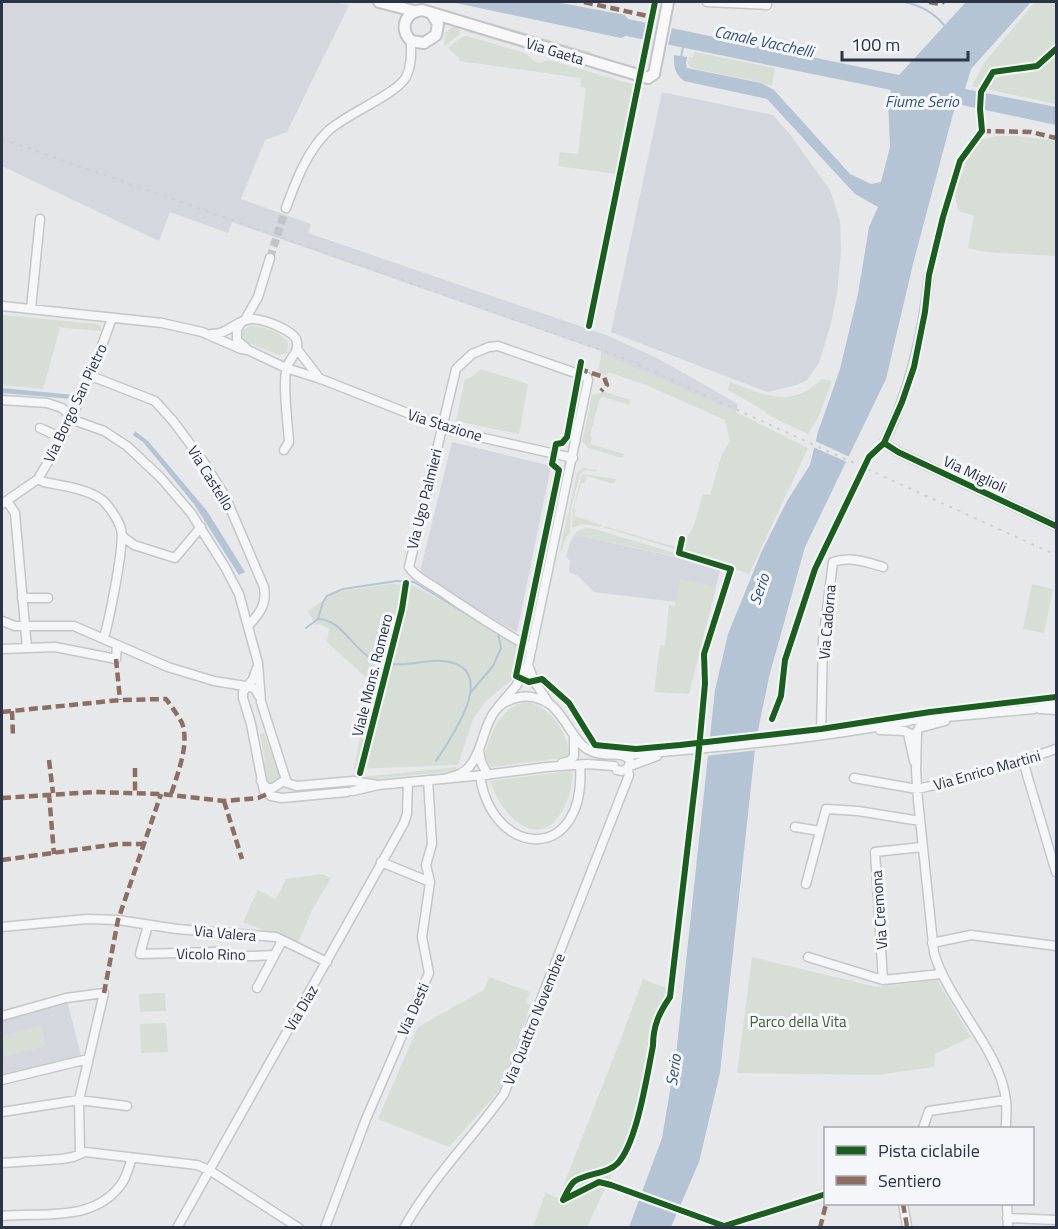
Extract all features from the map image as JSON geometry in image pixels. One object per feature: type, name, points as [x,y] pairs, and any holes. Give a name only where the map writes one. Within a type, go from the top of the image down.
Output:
[{"type":"main road","name":"Via Gaeta","points":[[379,2],[419,9],[643,78],[651,78],[668,2]]},
{"type":"main road","points":[[419,9],[438,24],[438,30],[432,40],[416,42],[405,32],[404,27],[419,9]]},
{"type":"main road","points":[[438,30],[458,22]]},
{"type":"street","points":[[706,2],[766,5]]},
{"type":"street","points":[[286,207],[306,162],[326,133],[343,119],[397,88],[405,80],[416,42]]},
{"type":"street","points":[[31,309],[40,219]]},
{"type":"street","points":[[248,350],[237,340],[237,330],[258,297],[270,258]]},
{"type":"street","name":"Via Miglioli","points":[[929,275],[925,312],[914,367],[896,421],[884,443],[897,452],[1056,526]]},
{"type":"street","points":[[208,334],[222,333],[243,321],[262,321],[258,297]]},
{"type":"street","name":"Via Stazione","points":[[2,306],[180,325],[208,334],[241,350],[248,350],[288,364],[442,427],[573,458]]},
{"type":"street","name":"Via Borgo San Pietro","points":[[4,502],[38,479],[62,438],[91,376],[112,318]]},
{"type":"street","name":"Via Stazione","points":[[262,321],[292,333],[298,343],[297,349],[321,379]]},
{"type":"street","points":[[442,427],[456,369],[472,354],[489,347],[498,346],[588,378],[528,664],[516,686],[498,707],[467,770],[444,779]]},
{"type":"street","points":[[284,450],[289,442],[288,364],[297,349]]},
{"type":"street","name":"Via Castello","points":[[91,376],[155,401],[199,456],[220,488],[265,590],[263,607],[249,625]]},
{"type":"street","points":[[2,400],[47,404],[62,408],[71,418],[104,431],[127,446],[161,478],[201,527],[234,584],[249,625],[258,663],[261,702]]},
{"type":"street","name":"Via Ugo Palmieri","points":[[442,427],[409,559],[409,568],[505,634],[532,648]]},
{"type":"street","points":[[40,428],[62,438]]},
{"type":"street","points":[[38,479],[82,490],[103,500],[121,527],[122,536],[104,638]]},
{"type":"street","points":[[4,502],[15,513],[27,648]]},
{"type":"street","points":[[122,536],[134,545],[175,558],[201,527]]},
{"type":"street","name":"Via Cadorna","points":[[821,735],[823,641],[833,562],[855,559],[884,567]]},
{"type":"street","points":[[22,598],[48,598]]},
{"type":"street","points":[[2,621],[15,626],[74,626],[168,668],[214,681],[248,686],[256,690],[261,702],[285,780],[294,786],[353,781],[378,785]]},
{"type":"street","points":[[2,650],[55,647],[116,659],[117,645]]},
{"type":"street","points":[[258,663],[254,676],[243,692],[243,698],[251,724],[264,791],[275,798],[292,798],[378,785],[547,767],[580,765],[616,768],[622,771],[666,752]]},
{"type":"street","points":[[528,664],[534,681],[565,721],[573,736],[589,752],[599,755],[688,751],[859,731],[912,728],[961,717],[1034,709],[1056,710]]},
{"type":"street","points":[[498,707],[523,696],[549,703]]},
{"type":"street","points":[[1034,709],[1056,703]]},
{"type":"street","points":[[912,728],[932,943],[941,974],[997,1071],[1006,1100],[1006,1127]]},
{"type":"street","points":[[547,767],[570,761],[575,753],[573,736]]},
{"type":"street","points":[[479,749],[484,775],[484,796],[501,823],[517,835],[540,840],[557,834],[572,817],[579,800],[580,765]]},
{"type":"street","name":"Via Enrico Martini","points":[[917,789],[980,775],[1056,749]]},
{"type":"street","points":[[622,755],[630,759],[629,767]]},
{"type":"street","points":[[622,755],[614,761],[624,788]]},
{"type":"street","points":[[1023,761],[1056,872]]},
{"type":"street","name":"Via Quattro Novembre","points":[[404,1227],[434,1181],[504,1094],[629,775],[629,767]]},
{"type":"street","points":[[854,778],[917,789]]},
{"type":"street","points":[[261,781],[267,788],[273,788],[285,780]]},
{"type":"street","name":"Via Desti","points":[[325,1227],[366,1119],[429,973],[422,937],[430,882],[426,865],[432,844],[428,780]]},
{"type":"street","name":"Via Diaz","points":[[177,1227],[327,963],[407,814],[408,782]]},
{"type":"street","points":[[806,884],[826,809],[858,811],[920,821]]},
{"type":"street","points":[[795,827],[820,831]]},
{"type":"street","name":"Via Cremona","points":[[884,980],[875,852],[922,847]]},
{"type":"street","points":[[381,862],[430,882]]},
{"type":"street","name":"Via Valera","points":[[2,927],[87,919],[118,920],[148,926],[276,937],[327,963]]},
{"type":"street","name":"Vicolo Rino","points":[[148,926],[140,954],[216,952],[229,957],[274,955]]},
{"type":"street","points":[[932,943],[971,935],[1056,946]]},
{"type":"street","points":[[257,988],[282,941]]},
{"type":"street","points":[[808,957],[884,980],[941,974]]},
{"type":"street","points":[[2,1016],[66,998],[104,993],[79,1100],[80,1153]]},
{"type":"street","points":[[2,1080],[88,1059]]},
{"type":"street","points":[[2,1112],[79,1100],[127,1106]]},
{"type":"street","points":[[924,1127],[929,1111],[1006,1100]]},
{"type":"street","points":[[2,1162],[62,1159],[80,1153],[198,1165],[300,1227]]},
{"type":"street","points":[[2,1216],[84,1211],[108,1199],[123,1182],[132,1158]]},
{"type":"street","points":[[903,1205],[907,1226]]},
{"type":"street","points":[[1007,1205],[1007,1223],[1056,1220]]},
{"type":"shaded area","points":[[2,2],[332,2],[349,5],[287,132],[265,140],[241,199],[311,224],[308,233],[606,335],[657,358],[738,404],[736,412],[601,355],[601,351],[232,222],[228,233],[170,212],[159,241],[2,166]]},
{"type":"shaded area","points":[[662,92],[773,115],[789,133],[830,190],[840,221],[841,251],[837,294],[819,363],[807,380],[794,386],[767,392],[611,332]]},
{"type":"shaded area","points":[[452,442],[551,466],[517,632],[477,610],[420,571]]},
{"type":"shaded area","points":[[581,536],[721,567],[710,610],[676,606],[676,602],[594,592],[578,576],[569,572],[570,561],[566,557],[570,542],[575,537]]},
{"type":"shaded area","points":[[67,1001],[81,1055],[2,1077],[2,1019]]},
{"type":"green space","points":[[1035,2],[1056,2],[1056,104],[972,86],[984,63]]},
{"type":"green space","points":[[483,22],[592,54],[485,24]]},
{"type":"green space","points":[[454,26],[459,28],[460,34],[444,46],[445,33]]},
{"type":"green space","points":[[465,29],[632,78],[632,80],[464,31]]},
{"type":"green space","points":[[463,36],[525,53],[539,63],[549,60],[635,85],[616,174],[558,166],[560,152],[578,154],[586,88],[580,87],[581,78],[459,61],[459,58],[448,48]]},
{"type":"green space","points":[[694,52],[775,68],[772,86],[691,68],[688,64],[689,57],[693,58]]},
{"type":"green space","points":[[996,136],[1018,136],[1056,141],[1056,256],[985,252],[968,248],[974,216],[959,211],[956,202],[957,183],[964,165],[980,140]]},
{"type":"green space","points":[[2,315],[98,324],[101,331],[56,327],[60,328],[43,389],[2,385]]},
{"type":"green space","points":[[250,326],[266,328],[277,333],[288,343],[287,353],[279,355],[246,342],[242,334],[243,330]]},
{"type":"green space","points":[[604,354],[736,412],[808,448],[749,574],[681,549],[694,525],[703,494],[710,495],[722,454],[730,441],[725,420],[646,385],[608,372],[606,376],[598,372],[601,355]]},
{"type":"green space","points":[[481,369],[528,384],[519,434],[456,421],[465,379],[472,377]]},
{"type":"green space","points":[[822,379],[832,381],[818,418],[808,434],[768,415],[728,390],[730,382],[766,395],[789,397],[811,388]]},
{"type":"green space","points":[[605,392],[630,400],[629,405],[604,397],[600,398],[590,435],[592,438],[590,444],[624,454],[622,458],[589,448],[582,442],[592,395]]},
{"type":"green space","points":[[583,468],[597,470],[596,472],[586,470],[580,474],[571,508],[570,533],[560,551],[577,473]]},
{"type":"green space","points":[[582,474],[616,479],[614,484],[587,476],[585,482],[581,484],[574,516],[602,525],[601,527],[582,524],[572,528],[573,509]]},
{"type":"green space","points":[[604,526],[679,548],[678,550]]},
{"type":"green space","points":[[588,528],[711,564],[581,536],[575,537],[570,542],[577,532]]},
{"type":"green space","points":[[680,579],[716,587],[689,694],[654,692],[660,645],[665,646],[669,605],[675,606]]},
{"type":"green space","points":[[391,584],[412,585],[523,644],[516,676],[486,701],[473,719],[458,765],[354,769],[370,681],[327,642],[329,629],[320,624],[315,625],[308,611],[330,596],[343,591]]},
{"type":"green space","points":[[1032,584],[1053,589],[1044,633],[1023,629]]},
{"type":"green space","points":[[526,702],[543,709],[557,722],[566,739],[569,757],[491,767],[485,760],[492,733],[509,710]]},
{"type":"green space","points":[[264,733],[281,777],[275,785],[266,782],[262,766],[265,760],[260,734]]},
{"type":"green space","points":[[456,767],[456,771],[372,779],[364,777]]},
{"type":"green space","points":[[572,771],[569,795],[557,819],[546,828],[535,830],[513,818],[504,808],[490,781]]},
{"type":"green space","points":[[322,874],[331,878],[312,910],[298,943],[243,922],[258,890],[276,899],[286,879]]},
{"type":"green space","name":"Parco della Vita","points":[[752,957],[876,987],[937,980],[971,1037],[935,1054],[934,1067],[877,1075],[737,1073]]},
{"type":"green space","points":[[489,977],[530,992],[526,1003],[531,1005],[503,1083],[497,1093],[449,1147],[378,1119],[418,1027],[484,990]]},
{"type":"green space","points":[[643,979],[668,989],[667,999],[656,1013],[650,1033],[649,1053],[628,1139],[587,1227],[533,1227],[546,1192],[556,1198],[559,1197]]},
{"type":"green space","points":[[165,993],[166,1011],[140,1012],[139,994]]},
{"type":"green space","points":[[166,1023],[168,1052],[141,1053],[140,1024]]},
{"type":"green space","points":[[41,1026],[46,1046],[5,1057],[2,1036]]},
{"type":"water","name":"Fiume Serio","points":[[451,2],[556,2],[899,75],[966,2],[1031,2],[971,69],[965,89],[1056,107],[1056,125],[957,104],[953,114],[913,264],[886,379],[805,547],[769,677],[756,740],[720,1073],[699,1162],[671,1227],[629,1227],[662,1138],[676,1055],[715,690],[728,634],[761,553],[787,501],[810,465],[818,432],[840,369],[858,294],[869,227],[878,207],[855,194],[767,99],[684,81],[675,70],[674,55],[687,57],[687,68],[761,83],[774,90],[850,174],[871,184],[881,182],[890,147],[888,100],[891,90],[626,36],[621,38]]},
{"type":"water","points":[[2,388],[74,395],[72,399],[2,393]]},
{"type":"water","points":[[135,431],[148,441],[207,511],[245,572],[239,575],[194,504],[143,442],[133,435]]},
{"type":"pier","points":[[647,23],[672,28],[668,45],[644,39]]},
{"type":"pier","points":[[813,440],[852,458],[849,463],[811,446]]},
{"type":"pier","points":[[760,734],[758,750],[705,756],[707,741]]},
{"type":"waterway","points":[[905,2],[926,10],[944,25]]},
{"type":"waterway","points":[[681,58],[683,46]]},
{"type":"waterway","points":[[318,619],[327,596],[343,589],[397,581],[414,582],[481,623]]},
{"type":"waterway","points":[[306,628],[318,619],[328,621],[336,625],[364,653],[382,662]]},
{"type":"waterway","points":[[471,692],[493,666],[501,648],[498,633]]},
{"type":"waterway","points":[[393,664],[444,661],[461,666],[469,676],[471,689],[461,720],[436,761]]},
{"type":"tunnel","points":[[270,258],[286,208]]},
{"type":"railway","points":[[2,139],[621,357],[1056,555]]},
{"type":"marked path","points":[[584,2],[652,17]]},
{"type":"marked path","points":[[929,2],[941,4],[943,2]]},
{"type":"marked path","points":[[982,131],[1031,132],[1056,138]]},
{"type":"marked path","points":[[579,369],[604,377],[607,385],[601,391]]},
{"type":"marked path","points":[[116,659],[120,700]]},
{"type":"marked path","points":[[2,712],[120,700],[166,699],[182,723],[184,732],[184,750],[171,795]]},
{"type":"marked path","points":[[12,711],[13,736]]},
{"type":"marked path","points":[[49,760],[53,793]]},
{"type":"marked path","points":[[135,768],[135,793]]},
{"type":"marked path","points":[[2,798],[94,792],[161,794],[224,801],[258,798],[267,794]]},
{"type":"marked path","points":[[49,794],[54,854]]},
{"type":"marked path","points":[[104,993],[118,920],[161,794]]},
{"type":"marked path","points":[[224,801],[242,859]]},
{"type":"marked path","points":[[2,860],[118,844],[143,844]]},
{"type":"marked path","points":[[820,1228],[826,1205]]},
{"type":"marked path","points":[[903,1205],[907,1226]]},
{"type":"cycle path","points":[[589,326],[655,2]]},
{"type":"cycle path","points":[[982,131],[981,92],[993,72],[1037,66],[1056,49]]},
{"type":"cycle path","points":[[772,719],[781,696],[785,660],[815,569],[869,457],[884,443],[902,402],[914,367],[925,312],[929,275],[943,217],[960,161],[982,131]]},
{"type":"cycle path","points":[[581,362],[567,437],[562,443],[556,444],[552,464],[559,470],[516,676],[529,682],[542,679],[569,703],[595,745],[636,749],[680,745],[821,729],[930,712],[1056,697]]},
{"type":"cycle path","points":[[884,443],[898,452],[1056,526]]},
{"type":"cycle path","points":[[563,1200],[575,1181],[613,1167],[624,1154],[636,1126],[655,1026],[670,997],[698,759],[705,684],[704,654],[731,569],[679,553],[682,539]]},
{"type":"cycle path","name":"Viale Mons. Romero","points":[[360,773],[402,609],[406,583]]},
{"type":"cycle path","points":[[563,1200],[599,1182],[724,1226],[824,1195]]},
{"type":"water label","name":"Canale Vacchelli","points":[[764,41]]},
{"type":"water label","name":"Serio","points":[[759,589]]},
{"type":"water label","name":"Serio","points":[[673,1070]]}]
